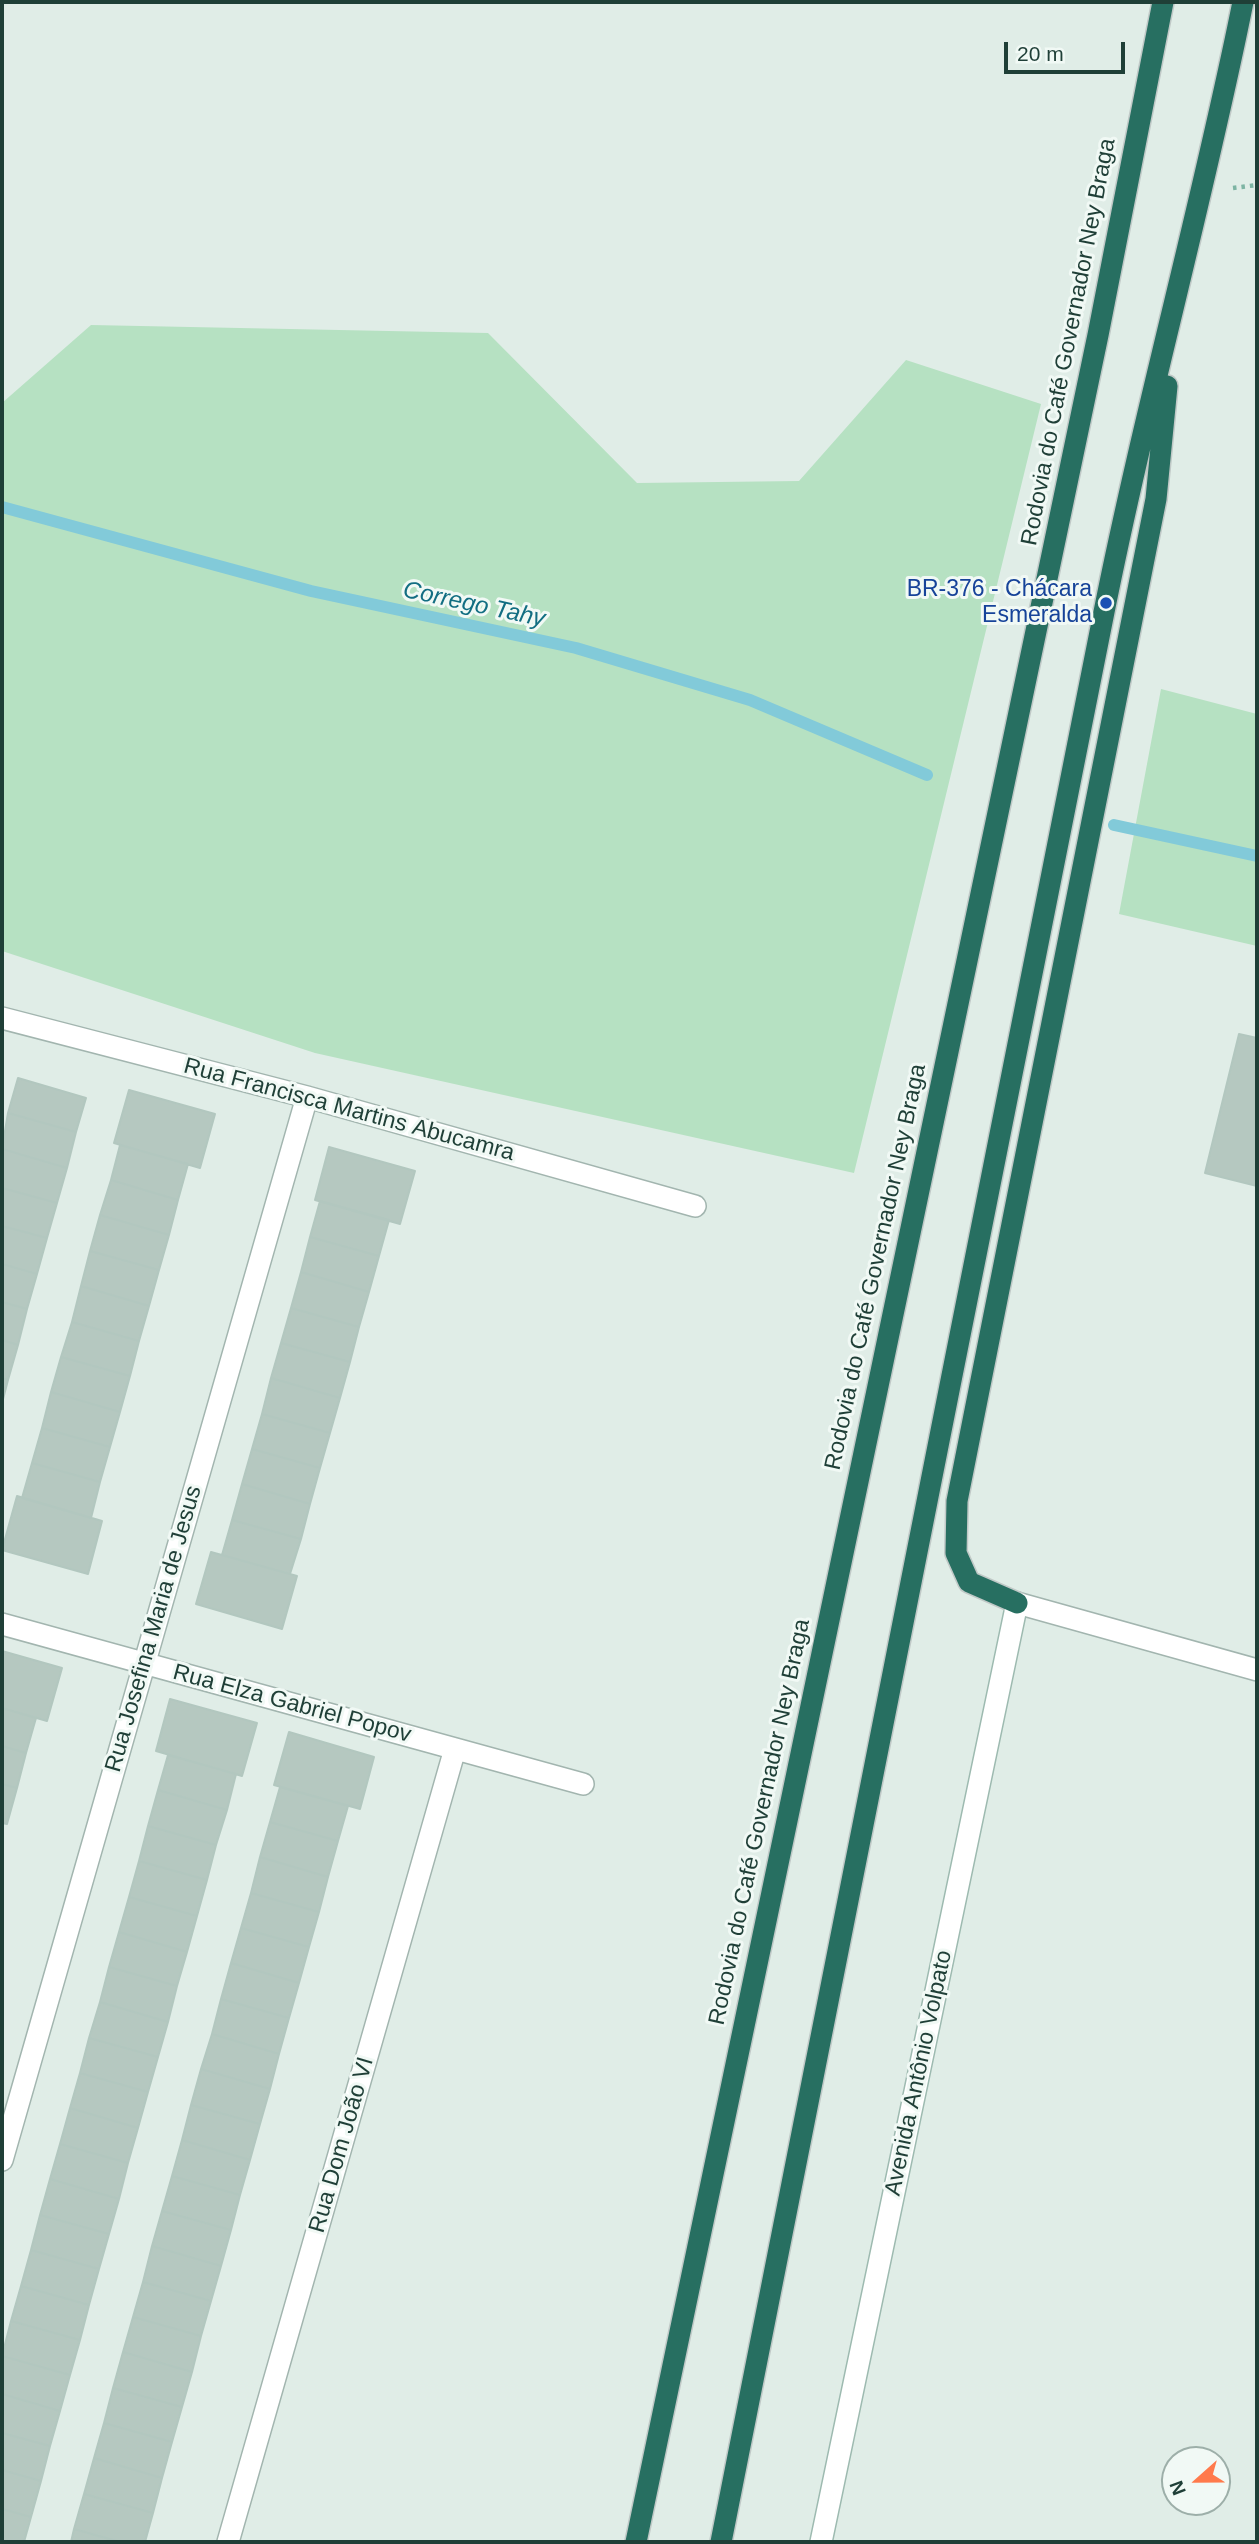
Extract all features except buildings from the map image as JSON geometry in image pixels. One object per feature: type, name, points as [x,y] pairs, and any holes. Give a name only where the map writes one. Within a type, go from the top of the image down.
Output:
[{"type":"highway","name":"Rodovia do Café Governador Ney Braga","points":[[636,2542],[1098,335],[1163,2]]},
{"type":"highway","points":[[721,2542],[1106,603],[1180,276],[1216,137],[1243,2]]},
{"type":"highway","points":[[1017,1603],[969,1582],[956,1553],[957,1501],[1156,499],[1180,276]]},
{"type":"street","name":"Rua Francisca Martins Abucamra","points":[[2,1018],[307,1097],[695,1206]]},
{"type":"street","name":"Rua Josefina Maria de Jesus","points":[[2,2160],[307,1097]]},
{"type":"street","points":[[1017,1603],[1257,1670]]},
{"type":"street","name":"Avenida Antônio Volpato","points":[[821,2542],[1017,1603]]},
{"type":"street","name":"Rua Elza Gabriel Popov","points":[[2,1624],[583,1784]]},
{"type":"street","name":"Rua Dom João VI","points":[[228,2542],[455,1749]]},
{"type":"green space","points":[[91,325],[488,333],[637,483],[799,481],[906,360],[1041,404],[854,1173],[315,1053],[2,951],[2,403]]},
{"type":"green space","points":[[1161,689],[1257,714],[1257,946],[1119,914]]},
{"type":"waterway","name":"Corrego Tahy","points":[[2,507],[311,591],[576,648],[750,700],[927,775]]},
{"type":"waterway","name":"Corrego Tahy","points":[[1114,825],[1257,856]]},
{"type":"place","name":"BR-376 - Chácara Esmeralda","points":[[1106,603]]}]
